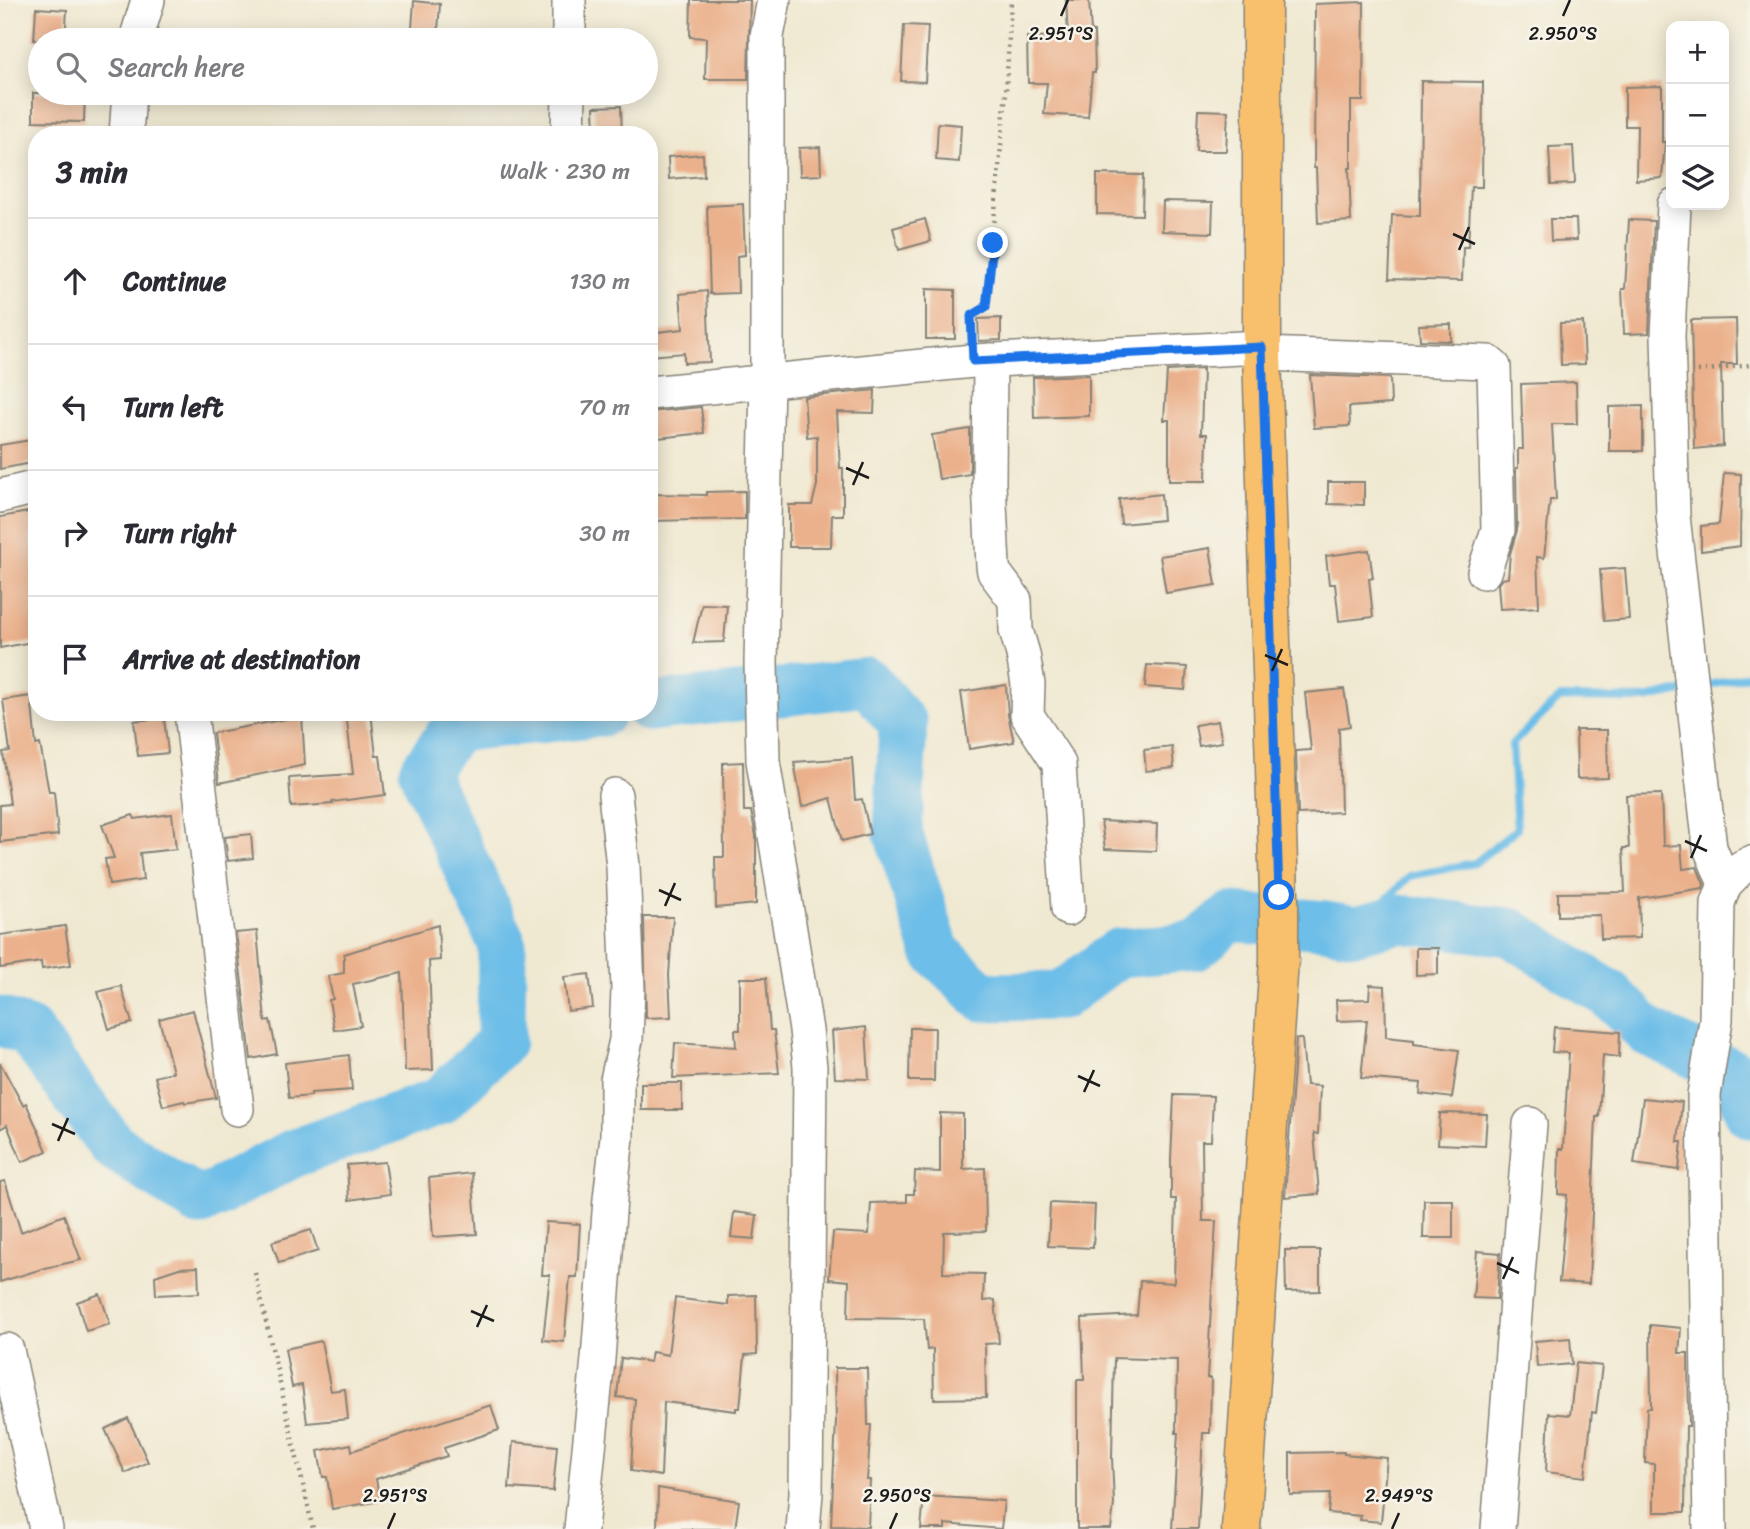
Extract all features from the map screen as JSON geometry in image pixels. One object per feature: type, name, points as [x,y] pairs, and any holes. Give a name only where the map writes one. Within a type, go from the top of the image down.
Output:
[{"type":"main road","points":[[1241,1529],[1279,960],[1262,351],[1262,0]]},
{"type":"street","points":[[140,28],[148,0]]},
{"type":"street","points":[[569,0],[569,28]]},
{"type":"street","points":[[774,0],[767,36],[767,380],[761,663],[763,761],[810,1068],[806,1493],[803,1529]]},
{"type":"street","points":[[127,126],[129,105]]},
{"type":"street","points":[[568,126],[569,105]]},
{"type":"street","points":[[1674,210],[1668,336],[1673,516],[1710,848],[1725,884]]},
{"type":"street","points":[[658,392],[982,360],[1262,351],[1488,362],[1494,367],[1498,530],[1484,572]]},
{"type":"street","points":[[982,360],[993,566],[994,572],[1015,600],[1016,630],[1028,684],[1027,715],[1059,764],[1068,909]]},
{"type":"street","points":[[0,496],[28,489]]},
{"type":"street","points":[[192,721],[237,1109]]},
{"type":"street","points":[[581,1529],[617,1137],[617,1080],[626,1041],[628,989],[623,866],[615,795]]},
{"type":"street","points":[[1710,1529],[1704,1095],[1716,1020],[1718,903],[1725,884],[1750,863]]},
{"type":"street","points":[[1498,1529],[1530,1124]]},
{"type":"street","points":[[8,1350],[46,1529]]},
{"type":"path","points":[[982,360],[971,316],[986,307],[1006,92],[1011,0]]},
{"type":"path","points":[[1669,372],[1750,365]]},
{"type":"path","points":[[255,1273],[313,1529]]},
{"type":"building","points":[[691,0],[750,0],[748,79],[705,79],[706,38],[690,37]]},
{"type":"building","points":[[1066,0],[1089,0],[1091,32],[1094,32],[1095,73],[1092,73],[1088,117],[1044,114],[1047,83],[1028,83],[1027,37],[1068,36]]},
{"type":"building","points":[[414,1],[440,4],[438,28],[412,28]]},
{"type":"building","points":[[1364,2],[1363,101],[1351,101],[1351,221],[1318,223],[1314,168],[1315,4]]},
{"type":"building","points":[[36,8],[67,10],[66,28],[35,28]]},
{"type":"building","points":[[904,25],[928,26],[925,82],[901,81]]},
{"type":"building","points":[[1421,81],[1483,82],[1482,187],[1471,187],[1468,247],[1463,247],[1462,281],[1389,279],[1392,215],[1420,216]]},
{"type":"building","points":[[1662,86],[1662,142],[1665,142],[1662,178],[1636,180],[1637,126],[1625,126],[1625,87]]},
{"type":"building","points":[[33,105],[85,105],[84,122],[33,121]]},
{"type":"building","points":[[621,106],[622,126],[595,126],[594,107]]},
{"type":"building","points":[[1198,110],[1228,111],[1226,151],[1196,151]]},
{"type":"building","points":[[938,123],[961,125],[959,162],[936,160]]},
{"type":"building","points":[[1573,146],[1574,184],[1551,185],[1549,147]]},
{"type":"building","points":[[820,147],[821,175],[800,176],[799,148]]},
{"type":"building","points":[[703,154],[704,176],[669,179],[668,157]]},
{"type":"building","points":[[1097,174],[1143,175],[1142,215],[1097,214]]},
{"type":"building","points":[[1163,201],[1213,202],[1212,233],[1162,231]]},
{"type":"building","points":[[743,204],[745,255],[737,256],[738,293],[710,294],[707,206]]},
{"type":"building","points":[[925,219],[931,241],[899,250],[893,228]]},
{"type":"building","points":[[1550,219],[1576,219],[1577,240],[1551,241]]},
{"type":"building","points":[[1629,220],[1654,221],[1649,333],[1624,334],[1622,289],[1625,289]]},
{"type":"building","points":[[926,289],[955,290],[955,339],[926,339]]},
{"type":"building","points":[[707,291],[710,362],[684,363],[684,353],[658,355],[658,332],[683,329],[680,294]]},
{"type":"building","points":[[1001,318],[1001,340],[979,341],[978,319]]},
{"type":"building","points":[[1736,319],[1737,364],[1721,364],[1723,446],[1694,449],[1691,320]]},
{"type":"building","points":[[1583,322],[1585,364],[1561,365],[1560,323]]},
{"type":"building","points":[[1451,324],[1451,341],[1420,340],[1419,325]]},
{"type":"building","points":[[1203,369],[1201,434],[1207,434],[1206,481],[1169,481],[1169,420],[1164,420],[1167,371]]},
{"type":"building","points":[[1089,375],[1089,416],[1034,418],[1033,377]]},
{"type":"building","points":[[1310,375],[1390,378],[1391,404],[1349,407],[1350,426],[1314,428]]},
{"type":"building","points":[[1576,382],[1577,424],[1552,424],[1556,500],[1550,500],[1544,558],[1537,557],[1539,607],[1500,609],[1498,584],[1502,579],[1508,578],[1510,554],[1517,530],[1516,468],[1518,449],[1523,449],[1521,384]]},
{"type":"building","points":[[875,390],[874,413],[837,412],[840,468],[843,468],[843,515],[832,515],[831,547],[789,547],[789,505],[812,505],[817,485],[817,436],[807,437],[804,397]]},
{"type":"building","points":[[1643,406],[1643,451],[1609,451],[1609,407]]},
{"type":"building","points":[[701,407],[704,433],[658,438],[658,411]]},
{"type":"building","points":[[970,429],[970,474],[939,479],[932,435]]},
{"type":"building","points":[[28,440],[28,464],[0,469],[0,445]]},
{"type":"building","points":[[1724,473],[1741,474],[1740,546],[1701,551],[1701,526],[1719,524]]},
{"type":"building","points":[[1328,482],[1364,482],[1364,505],[1328,504]]},
{"type":"building","points":[[745,491],[745,519],[658,521],[658,494],[706,495],[706,492]]},
{"type":"building","points":[[1161,494],[1163,520],[1121,524],[1119,499]]},
{"type":"building","points":[[28,512],[28,643],[0,648],[0,517]]},
{"type":"building","points":[[1210,548],[1216,585],[1166,593],[1160,556]]},
{"type":"building","points":[[1369,550],[1373,578],[1369,579],[1373,617],[1339,621],[1335,584],[1329,584],[1326,556]]},
{"type":"building","points":[[1625,568],[1629,619],[1604,621],[1600,570]]},
{"type":"building","points":[[702,604],[727,605],[724,642],[693,643]]},
{"type":"building","points":[[1147,665],[1187,667],[1185,690],[1145,687]]},
{"type":"building","points":[[1006,685],[1008,715],[1014,742],[969,749],[961,692]]},
{"type":"building","points":[[1344,689],[1350,726],[1339,728],[1341,812],[1298,814],[1296,751],[1311,750],[1305,693]]},
{"type":"building","points":[[28,696],[28,721],[34,721],[36,745],[40,744],[49,792],[54,792],[58,835],[0,842],[0,805],[10,804],[3,752],[10,751],[3,700]]},
{"type":"building","points":[[134,721],[164,721],[168,753],[138,756]]},
{"type":"building","points":[[276,721],[302,721],[305,765],[219,783],[213,733]]},
{"type":"building","points":[[347,721],[372,721],[376,756],[380,756],[385,795],[332,802],[333,804],[291,807],[289,778],[353,774]]},
{"type":"building","points":[[1218,721],[1222,742],[1199,746],[1195,725]]},
{"type":"building","points":[[1576,730],[1607,730],[1608,778],[1577,779]]},
{"type":"building","points":[[1172,747],[1174,768],[1146,771],[1144,750]]},
{"type":"building","points":[[852,758],[855,800],[862,799],[870,834],[842,841],[831,798],[802,807],[794,762]]},
{"type":"building","points":[[743,762],[744,811],[751,811],[756,836],[756,904],[716,908],[715,857],[724,857],[723,763]]},
{"type":"building","points":[[1661,794],[1663,846],[1681,845],[1683,869],[1697,867],[1703,888],[1639,898],[1640,938],[1601,939],[1600,915],[1558,916],[1558,893],[1625,892],[1623,848],[1629,848],[1626,795]]},
{"type":"building","points":[[172,814],[176,849],[140,853],[143,880],[109,885],[105,859],[114,858],[102,825],[133,815],[135,819]]},
{"type":"building","points":[[1101,821],[1157,824],[1156,851],[1105,849]]},
{"type":"building","points":[[251,834],[253,858],[228,861],[225,837]]},
{"type":"building","points":[[644,917],[673,917],[669,975],[671,1017],[646,1018]]},
{"type":"building","points":[[438,925],[440,960],[429,961],[433,1070],[405,1071],[402,973],[353,984],[361,1026],[334,1030],[329,1000],[333,999],[328,976],[344,973],[344,954]]},
{"type":"building","points":[[65,926],[71,965],[42,969],[41,962],[0,968],[0,935]]},
{"type":"building","points":[[257,931],[265,1021],[270,1020],[277,1054],[251,1059],[236,933]]},
{"type":"building","points":[[1416,948],[1438,948],[1438,974],[1416,975]]},
{"type":"building","points":[[589,974],[593,1008],[568,1011],[564,977]]},
{"type":"building","points":[[740,978],[766,978],[770,1030],[774,1030],[779,1073],[673,1078],[675,1043],[736,1047],[735,1030],[740,1030]]},
{"type":"building","points":[[1370,985],[1385,986],[1386,1037],[1459,1050],[1452,1098],[1420,1094],[1421,1083],[1361,1078],[1367,1020],[1337,1021],[1336,1000],[1369,999]]},
{"type":"building","points":[[121,986],[132,1023],[109,1029],[98,992]]},
{"type":"building","points":[[193,1010],[216,1098],[163,1106],[155,1077],[173,1072],[159,1019]]},
{"type":"building","points":[[866,1027],[869,1079],[835,1078],[832,1031]]},
{"type":"building","points":[[1554,1027],[1620,1032],[1619,1057],[1603,1055],[1599,1117],[1596,1117],[1589,1284],[1559,1282],[1567,1195],[1558,1194],[1559,1149],[1563,1149],[1569,1053],[1552,1052]]},
{"type":"building","points":[[910,1028],[935,1028],[934,1081],[909,1081]]},
{"type":"building","points":[[1296,1039],[1302,1039],[1306,1085],[1320,1086],[1318,1134],[1314,1133],[1319,1194],[1285,1197]]},
{"type":"building","points":[[349,1055],[352,1090],[311,1093],[311,1096],[289,1098],[285,1063]]},
{"type":"building","points":[[0,1063],[23,1105],[26,1103],[47,1151],[22,1162],[7,1125],[0,1129]]},
{"type":"building","points":[[641,1083],[682,1083],[682,1110],[641,1110]]},
{"type":"building","points":[[1174,1095],[1213,1096],[1211,1141],[1202,1141],[1203,1221],[1216,1221],[1207,1378],[1211,1378],[1210,1433],[1203,1433],[1198,1529],[1172,1529],[1178,1433],[1177,1360],[1114,1358],[1114,1504],[1111,1529],[1077,1529],[1077,1380],[1084,1380],[1082,1318],[1137,1315],[1140,1281],[1174,1283],[1176,1199],[1171,1199],[1171,1159]]},
{"type":"building","points":[[1643,1098],[1682,1102],[1678,1142],[1682,1142],[1679,1170],[1634,1164]]},
{"type":"building","points":[[940,1113],[963,1114],[963,1169],[985,1168],[986,1231],[944,1232],[943,1273],[984,1274],[983,1301],[995,1300],[999,1343],[985,1344],[986,1398],[934,1399],[933,1349],[927,1350],[924,1319],[848,1318],[849,1281],[829,1279],[833,1232],[869,1234],[871,1203],[907,1202],[907,1194],[914,1194],[915,1171],[940,1172]]},
{"type":"building","points":[[1440,1113],[1487,1114],[1485,1146],[1438,1144]]},
{"type":"building","points":[[385,1162],[390,1194],[349,1200],[347,1165]]},
{"type":"building","points":[[472,1173],[477,1234],[433,1237],[429,1178]]},
{"type":"building","points":[[5,1181],[21,1232],[64,1215],[81,1260],[0,1282],[0,1182]]},
{"type":"building","points":[[1424,1200],[1453,1200],[1453,1238],[1423,1238]]},
{"type":"building","points":[[1050,1203],[1095,1205],[1093,1248],[1048,1246]]},
{"type":"building","points":[[734,1212],[757,1215],[754,1239],[731,1237]]},
{"type":"building","points":[[546,1222],[580,1224],[577,1277],[570,1277],[564,1342],[543,1340],[550,1275],[542,1275]]},
{"type":"building","points":[[311,1230],[318,1251],[279,1263],[272,1242]]},
{"type":"building","points":[[1285,1250],[1320,1250],[1320,1291],[1286,1292]]},
{"type":"building","points":[[1477,1251],[1500,1253],[1497,1299],[1473,1298]]},
{"type":"building","points":[[198,1267],[199,1293],[156,1295],[155,1276],[179,1268]]},
{"type":"building","points":[[100,1294],[110,1324],[86,1331],[77,1302]]},
{"type":"building","points":[[756,1295],[757,1354],[745,1355],[740,1408],[736,1408],[736,1411],[664,1402],[661,1476],[631,1471],[635,1399],[617,1397],[621,1358],[650,1362],[652,1352],[668,1355],[675,1298],[728,1305],[728,1296]]},
{"type":"building","points":[[1650,1325],[1681,1328],[1679,1353],[1688,1353],[1689,1426],[1686,1426],[1685,1512],[1654,1512],[1654,1464],[1645,1463],[1647,1408],[1651,1408]]},
{"type":"building","points":[[1570,1338],[1572,1364],[1537,1367],[1535,1341]]},
{"type":"building","points":[[321,1341],[331,1391],[345,1389],[348,1419],[307,1423],[302,1385],[292,1387],[285,1349]]},
{"type":"building","points":[[1576,1363],[1602,1366],[1596,1413],[1592,1412],[1585,1477],[1546,1472],[1549,1413],[1570,1415]]},
{"type":"building","points":[[835,1368],[867,1368],[868,1425],[871,1425],[867,1480],[870,1480],[868,1527],[831,1526],[836,1421]]},
{"type":"building","points":[[491,1405],[499,1430],[444,1448],[447,1456],[376,1479],[380,1501],[332,1509],[327,1477],[323,1477],[318,1451],[351,1444],[352,1451]]},
{"type":"building","points":[[128,1418],[148,1462],[125,1473],[105,1429]]},
{"type":"building","points":[[513,1442],[557,1446],[553,1491],[509,1488]]},
{"type":"building","points":[[1344,1452],[1387,1458],[1381,1522],[1360,1520],[1361,1516],[1328,1513],[1330,1494],[1290,1495],[1290,1453]]},
{"type":"building","points":[[658,1488],[739,1501],[735,1529],[657,1529]]},
{"type":"building","points":[[924,1496],[1004,1501],[1001,1529],[945,1524],[945,1529],[921,1529]]},
{"type":"waterway","points":[[1699,688],[1750,675]]},
{"type":"waterway","points":[[658,706],[868,682],[903,724],[898,833],[936,952],[983,997],[1061,996],[1118,953],[1196,946],[1231,917],[1356,930],[1399,919],[1510,932],[1609,994],[1648,1032],[1733,1073],[1750,1114]]},
{"type":"waterway","points":[[1356,930],[1410,876],[1475,863],[1517,829],[1512,744],[1560,698],[1645,699],[1686,690]]},
{"type":"waterway","points":[[0,1021],[29,1032],[112,1145],[199,1202],[294,1153],[439,1102],[501,1042],[502,943],[423,772],[455,728],[519,721]]},
{"type":"route","points":[[993,243],[986,307],[971,316],[973,361],[1262,347],[1279,895]]}]
